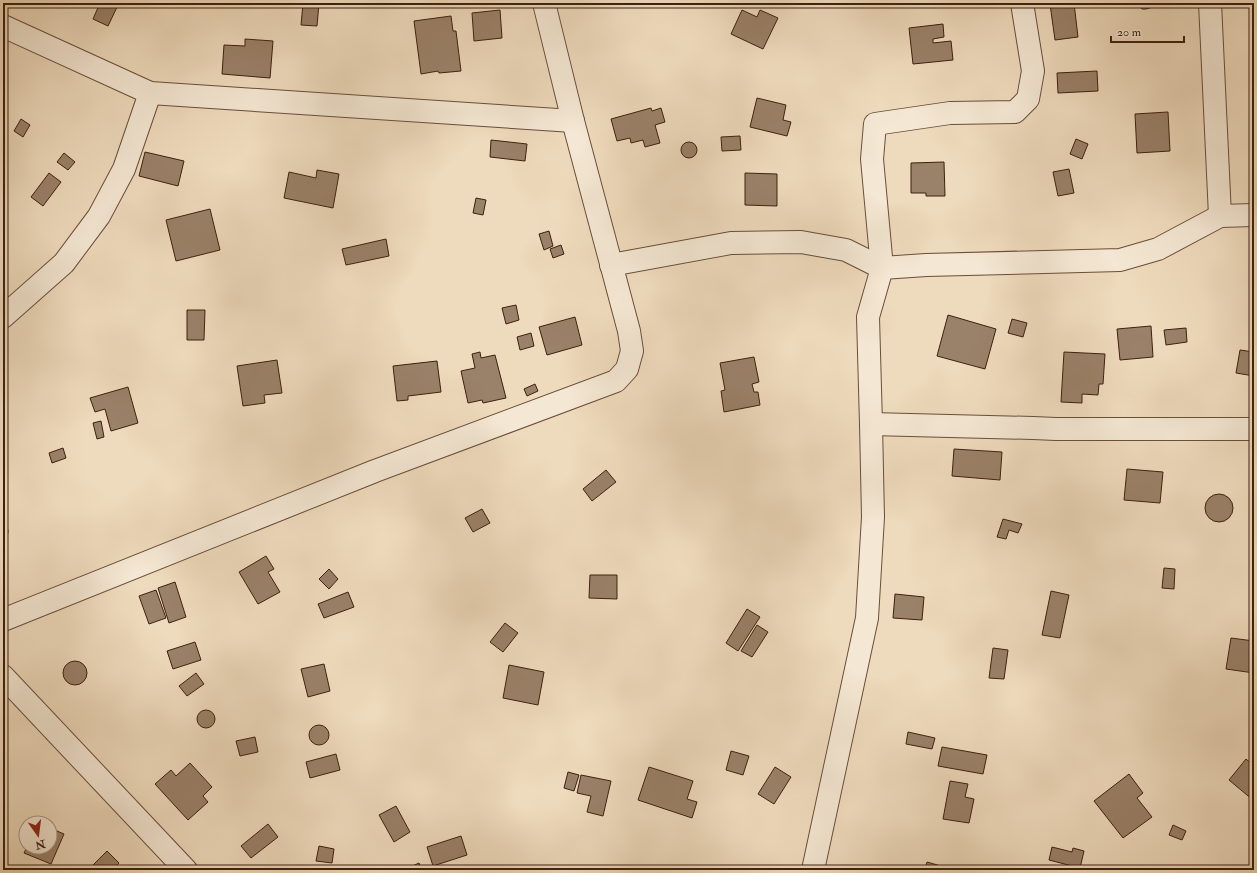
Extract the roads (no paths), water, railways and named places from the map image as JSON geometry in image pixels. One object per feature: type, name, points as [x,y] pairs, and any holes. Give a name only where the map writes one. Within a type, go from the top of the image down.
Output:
[{"type":"street","points":[[3,620],[375,471],[616,381],[627,369],[632,351],[629,331],[573,121],[544,3]]},
{"type":"street","points":[[813,870],[867,618],[873,517],[872,424],[868,317],[882,268],[872,159],[875,124],[950,113],[1015,112],[1028,99],[1033,71],[1022,3]]},
{"type":"street","points":[[1210,3],[1220,216]]},
{"type":"street","points":[[3,26],[150,93],[573,121]]},
{"type":"street","points":[[3,317],[64,263],[99,216],[124,169],[150,93]]},
{"type":"street","points":[[611,265],[731,243],[801,242],[846,250],[882,268],[926,265],[1120,260],[1158,249],[1220,216],[1254,215]]},
{"type":"street","points":[[872,424],[1056,429],[1254,429]]},
{"type":"street","points":[[3,676],[186,870]]}]
